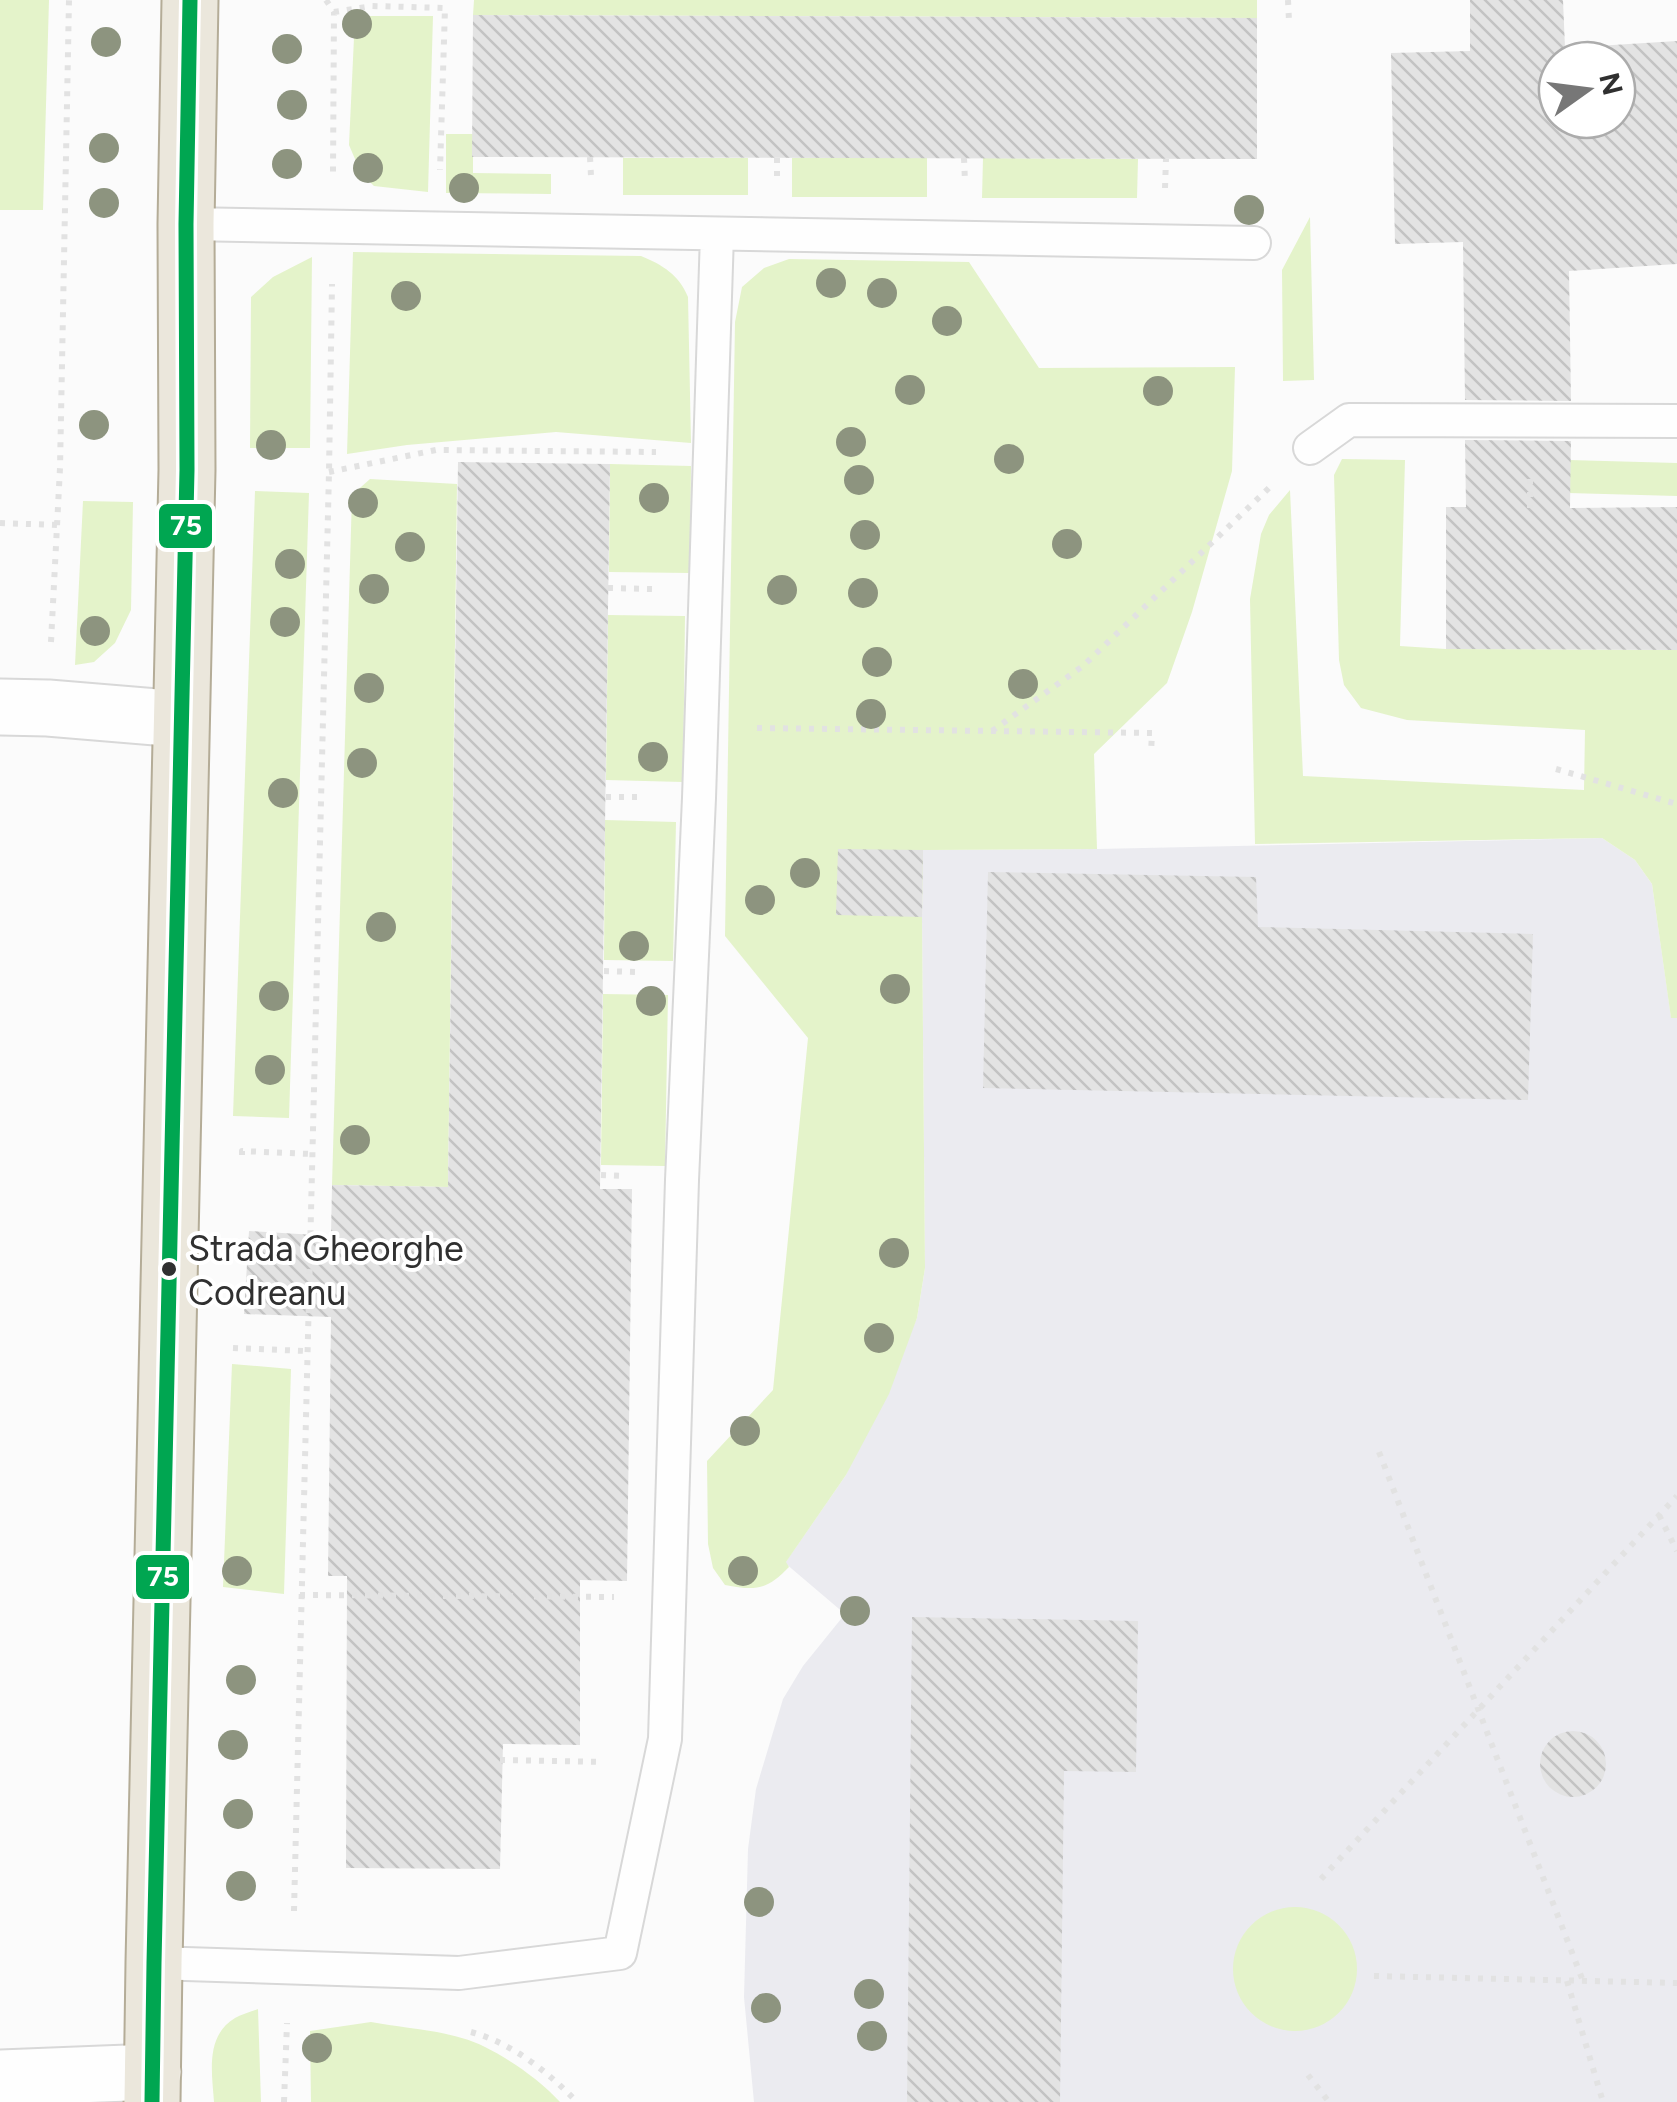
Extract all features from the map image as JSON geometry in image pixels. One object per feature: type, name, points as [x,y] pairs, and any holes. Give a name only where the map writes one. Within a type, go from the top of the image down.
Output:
[{"type":"main road","points":[[153,2087],[186,470],[190,0]]},
{"type":"street","points":[[24,707],[180,719]]},
{"type":"street","points":[[0,2078],[153,2087]]},
{"type":"lane","points":[[186,224],[1254,243]]},
{"type":"lane","points":[[154,1963],[459,1974],[620,1953],[665,1740],[717,234]]},
{"type":"lane","points":[[1310,448],[1349,420],[1677,422]]},
{"type":"path","points":[[24,707],[57,525],[69,0]]},
{"type":"path","points":[[284,2102],[293,1967],[329,472],[334,12],[326,0]]},
{"type":"path","points":[[1288,0],[1289,22]]},
{"type":"path","points":[[334,12],[372,6],[445,8],[440,182]]},
{"type":"path","points":[[992,731],[1083,666],[1310,448]]},
{"type":"path","points":[[329,472],[436,450],[710,452]]},
{"type":"path","points":[[0,523],[57,525]]},
{"type":"path","points":[[701,727],[1152,733],[1150,752]]},
{"type":"path","points":[[1556,769],[1677,804]]},
{"type":"path","points":[[241,1171],[242,1151],[311,1154]]},
{"type":"path","points":[[233,1348],[306,1351]]},
{"type":"path","points":[[1379,1452],[1583,1981]]},
{"type":"path","points":[[1321,1879],[1677,1496]]},
{"type":"path","points":[[1659,1515],[1677,1551]]},
{"type":"path","points":[[300,1596],[670,1598]]},
{"type":"path","points":[[500,1760],[660,1763]]},
{"type":"path","points":[[1374,1976],[1677,1983]]},
{"type":"path","points":[[1567,1980],[1602,2102]]},
{"type":"path","points":[[458,2028],[488,2036],[524,2056],[576,2102]]},
{"type":"path","points":[[1308,2075],[1329,2102]]},
{"type":"shaded area","points":[[1602,838],[1635,860],[1652,884],[1671,1017],[1677,1018],[1677,2102],[754,2102],[744,1997],[748,1849],[756,1789],[783,1699],[803,1666],[845,1614],[785,1563],[846,1475],[917,1318],[925,1268],[923,850]]},
{"type":"green space","points":[[0,0],[49,0],[43,210],[0,210]]},
{"type":"green space","points":[[474,0],[1257,0],[1257,18],[473,15]]},
{"type":"green space","points":[[355,16],[433,16],[428,192],[374,186],[361,173],[349,145]]},
{"type":"green space","points":[[446,134],[473,134],[473,173],[551,174],[551,194],[446,193]]},
{"type":"green space","points":[[623,158],[748,158],[748,195],[623,195]]},
{"type":"green space","points":[[792,158],[927,158],[927,197],[792,197]]},
{"type":"green space","points":[[983,158],[1138,159],[1137,198],[982,198]]},
{"type":"green space","points":[[1310,217],[1314,380],[1283,381],[1282,270]]},
{"type":"green space","points":[[353,252],[641,256],[656,263],[675,277],[688,297],[691,443],[556,432],[347,454]]},
{"type":"green space","points":[[312,257],[310,448],[250,448],[251,297],[273,277]]},
{"type":"green space","points":[[789,259],[969,262],[1039,368],[1235,367],[1232,471],[1192,612],[1167,683],[1094,754],[1097,849],[923,850],[925,1268],[917,1318],[889,1394],[846,1475],[786,1562],[789,1567],[767,1584],[745,1588],[725,1585],[713,1568],[708,1544],[707,1461],[773,1390],[808,1038],[725,936],[735,322],[742,287],[764,268]]},
{"type":"green space","points":[[1342,459],[1405,460],[1400,646],[1677,650],[1677,1018],[1671,1018],[1652,884],[1635,860],[1602,838],[1255,844],[1250,599],[1261,534],[1269,515],[1290,490],[1303,776],[1584,790],[1585,730],[1407,720],[1361,708],[1344,685],[1339,660],[1334,475]]},
{"type":"green space","points":[[1569,460],[1677,463],[1677,496],[1568,493]]},
{"type":"green space","points":[[610,464],[691,466],[690,573],[609,572]]},
{"type":"green space","points":[[370,479],[457,484],[448,1187],[332,1185],[352,495]]},
{"type":"green space","points":[[255,491],[309,493],[289,1118],[233,1116]]},
{"type":"green space","points":[[83,501],[133,502],[131,610],[115,643],[94,662],[75,665]]},
{"type":"green space","points":[[608,615],[685,616],[683,782],[606,780]]},
{"type":"green space","points":[[605,820],[676,822],[673,961],[604,960]]},
{"type":"green space","points":[[603,994],[668,995],[665,1166],[601,1165]]},
{"type":"green space","points":[[232,1364],[291,1369],[284,1594],[223,1587]]},
{"type":"green space","points":[[1295,1907],[1319,1911],[1339,1925],[1353,1945],[1357,1969],[1353,1993],[1339,2013],[1319,2027],[1295,2031],[1271,2027],[1251,2013],[1237,1993],[1233,1969],[1237,1945],[1251,1925],[1271,1911]]},
{"type":"green space","points":[[258,2009],[261,2102],[214,2102],[212,2056],[219,2035],[235,2018]]},
{"type":"green space","points":[[371,2022],[472,2041],[515,2064],[560,2102],[311,2102],[310,2031]]},
{"type":"building","points":[[1470,0],[1563,0],[1565,40],[1537,40],[1537,140],[1637,140],[1637,44],[1677,41],[1677,264],[1569,271],[1571,401],[1465,400],[1463,242],[1395,244],[1391,53],[1470,51]]},
{"type":"building","points":[[473,15],[1257,18],[1257,159],[472,157]]},
{"type":"building","points":[[1465,440],[1571,441],[1570,508],[1677,507],[1677,650],[1446,649],[1446,507],[1466,507]]},
{"type":"building","points":[[458,462],[610,464],[600,1189],[632,1189],[627,1581],[580,1580],[580,1745],[503,1744],[500,1869],[346,1868],[347,1576],[328,1576],[331,1317],[244,1314],[249,1231],[331,1236],[332,1185],[448,1187]]},
{"type":"building","points":[[838,849],[923,850],[922,917],[836,915]]},
{"type":"building","points":[[988,872],[1256,877],[1258,927],[1533,934],[1528,1100],[983,1088]]},
{"type":"building","points":[[912,1617],[1138,1621],[1136,1772],[1064,1771],[1060,2102],[907,2102]]},
{"type":"building","points":[[1573,1731],[1597,1740],[1606,1764],[1597,1788],[1573,1797],[1549,1788],[1540,1764],[1549,1740]]},
{"type":"transit line","name":"75","points":[[152,2102],[187,470],[190,0]]},
{"type":"place","name":"Strada Gheorghe Codreanu","points":[[169,1269]]}]
